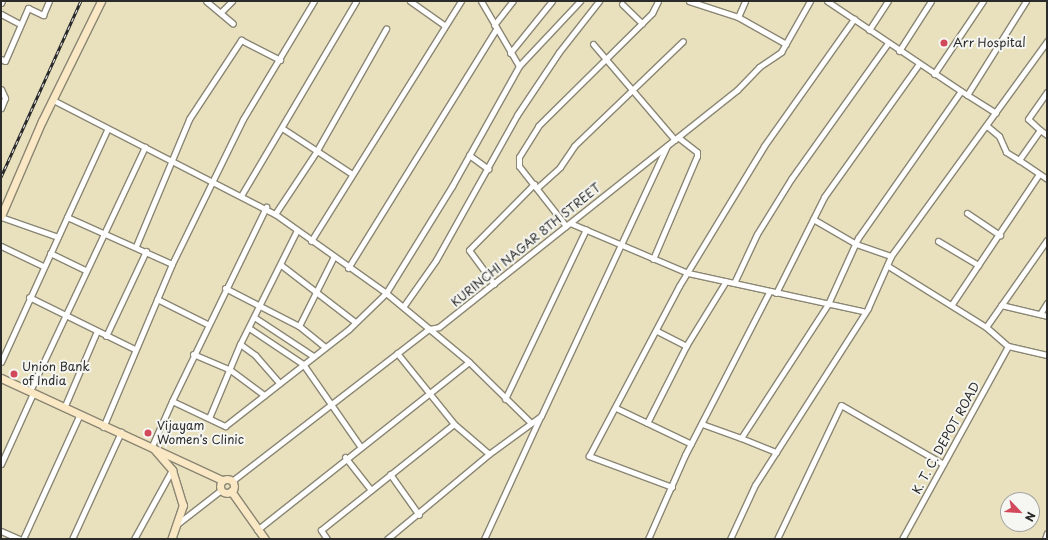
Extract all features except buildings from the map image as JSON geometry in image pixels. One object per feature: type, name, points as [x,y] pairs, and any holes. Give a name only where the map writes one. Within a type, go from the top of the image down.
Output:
[{"type":"street","points":[[1,59],[5,61],[28,8],[43,14],[49,1]]},
{"type":"street","points":[[58,237],[1,217],[53,100],[101,1]]},
{"type":"street","points":[[206,1],[221,12],[233,24]]},
{"type":"street","points":[[221,12],[232,1]]},
{"type":"street","points":[[103,426],[134,350],[172,264],[243,119],[280,60],[314,1]]},
{"type":"street","points":[[242,194],[356,1]]},
{"type":"street","points":[[410,1],[444,25]]},
{"type":"street","points":[[312,241],[444,25],[461,1]]},
{"type":"street","points":[[481,1],[510,53],[519,66]]},
{"type":"street","points":[[348,268],[495,27],[513,1]]},
{"type":"street","points":[[510,53],[552,1]]},
{"type":"street","points":[[172,401],[225,426],[326,347],[386,293],[519,66],[580,1]]},
{"type":"street","points":[[403,307],[436,260],[551,64],[600,1]]},
{"type":"street","points":[[658,1],[642,23],[531,136],[518,161],[535,186],[568,224],[586,229],[688,273],[734,282],[769,292],[863,311]]},
{"type":"street","points":[[689,1],[704,3],[738,17],[786,44]]},
{"type":"street","points":[[738,17],[745,1]]},
{"type":"street","name":"KURINCHI NAGAR 8TH STREET","points":[[232,481],[429,329],[439,327],[677,138],[782,52],[810,1]]},
{"type":"street","points":[[827,1],[899,51],[996,113]]},
{"type":"street","points":[[836,7],[839,1]]},
{"type":"street","points":[[869,30],[888,1]]},
{"type":"street","points":[[899,51],[931,1]]},
{"type":"street","points":[[934,74],[983,1]]},
{"type":"street","points":[[967,95],[1026,1]]},
{"type":"street","points":[[622,4],[642,23]]},
{"type":"street","points":[[1,14],[20,24]]},
{"type":"street","points":[[672,487],[589,456],[688,273],[764,146],[854,19]]},
{"type":"street","points":[[276,214],[316,152],[386,29]]},
{"type":"street","points":[[136,246],[174,161],[189,119],[241,40],[280,60]]},
{"type":"street","points":[[494,284],[469,250],[683,41]]},
{"type":"street","points":[[730,539],[755,485],[863,311],[868,308],[888,266],[891,256],[987,126],[1047,41]]},
{"type":"street","points":[[734,282],[757,234],[791,179],[888,43]]},
{"type":"street","points":[[593,44],[634,88],[677,138],[697,152],[697,156],[653,259]]},
{"type":"street","points":[[776,293],[824,197],[919,64]]},
{"type":"street","points":[[1,89],[5,98],[1,108]]},
{"type":"street","points":[[741,438],[828,304],[856,244],[961,91]]},
{"type":"street","points":[[1047,92],[1028,119],[1047,135]]},
{"type":"street","points":[[53,100],[107,130],[214,180],[266,207],[334,258],[386,293],[470,362],[505,399],[531,423]]},
{"type":"street","points":[[987,126],[999,136],[1006,152],[1047,179]]},
{"type":"street","points":[[282,128],[316,152],[352,174]]},
{"type":"street","points":[[1,362],[43,266],[58,237],[107,130]]},
{"type":"street","points":[[1019,160],[1040,130]]},
{"type":"street","points":[[484,539],[620,243],[668,145]]},
{"type":"street","points":[[1,464],[63,316],[145,147]]},
{"type":"street","points":[[468,155],[488,170]]},
{"type":"street","points":[[952,304],[1039,174]]},
{"type":"street","points":[[152,446],[207,324],[266,207]]},
{"type":"street","points":[[967,213],[1000,234]]},
{"type":"street","points":[[67,217],[136,246],[172,264]]},
{"type":"street","points":[[813,219],[856,244],[891,256]]},
{"type":"street","points":[[505,399],[586,229]]},
{"type":"street","points":[[209,418],[240,344],[281,265],[297,230]]},
{"type":"street","points":[[938,240],[978,265]]},
{"type":"street","points":[[986,326],[1047,240]]},
{"type":"street","points":[[1,246],[43,266]]},
{"type":"street","points":[[106,336],[146,252]]},
{"type":"street","points":[[50,253],[85,270]]},
{"type":"street","points":[[299,326],[334,258]]},
{"type":"street","points":[[281,265],[317,291],[355,322]]},
{"type":"street","points":[[888,266],[986,326],[1008,346],[1047,355]]},
{"type":"street","points":[[647,423],[686,346],[726,281]]},
{"type":"street","points":[[225,288],[299,326],[326,347]]},
{"type":"street","points":[[648,539],[691,444],[769,292]]},
{"type":"street","points":[[29,297],[63,316],[98,331],[134,350]]},
{"type":"street","points":[[157,299],[207,324]]},
{"type":"street","points":[[1040,314],[1047,303]]},
{"type":"street","points":[[1001,305],[1047,316]]},
{"type":"street","points":[[254,318],[313,356]]},
{"type":"street","points":[[249,328],[303,364],[330,405],[360,446]]},
{"type":"street","points":[[64,408],[98,331]]},
{"type":"street","points":[[657,331],[686,346]]},
{"type":"street","points":[[240,344],[255,355],[279,383]]},
{"type":"street","name":"K. T. C. DEPOT ROAD","points":[[902,539],[1008,346]]},
{"type":"street","points":[[397,353],[454,424],[489,454]]},
{"type":"street","points":[[193,354],[229,369],[264,395]]},
{"type":"street","points":[[257,530],[345,457],[470,362]]},
{"type":"street","points":[[1,378],[79,416],[121,432],[222,480],[232,481],[231,491],[264,539]]},
{"type":"street","points":[[777,539],[841,405],[943,464]]},
{"type":"street","points":[[616,408],[691,444]]},
{"type":"street","points":[[23,539],[79,416]]},
{"type":"street","points":[[387,539],[419,515],[489,454],[541,416]]},
{"type":"street","points":[[327,539],[321,530],[454,424]]},
{"type":"street","points":[[702,424],[776,452]]},
{"type":"street","points":[[72,539],[121,432]]},
{"type":"street","points":[[152,446],[172,470],[183,506],[171,539]]},
{"type":"street","points":[[345,457],[371,490]]},
{"type":"street","points":[[134,539],[172,470]]},
{"type":"street","points":[[390,474],[419,515]]},
{"type":"street","points":[[221,490],[222,480]]},
{"type":"street","points":[[176,525],[221,490],[231,491]]},
{"type":"street","points":[[1,530],[19,539]]},
{"type":"street","points":[[1044,539],[1047,533]]},
{"type":"railway","points":[[1,177],[81,1]]},
{"type":"place","name":"Arr Hospital","points":[[944,43]]},
{"type":"place","name":"Union Bank of India","points":[[14,374]]},
{"type":"place","name":"Vijayam Women's Clinic","points":[[148,433]]}]
